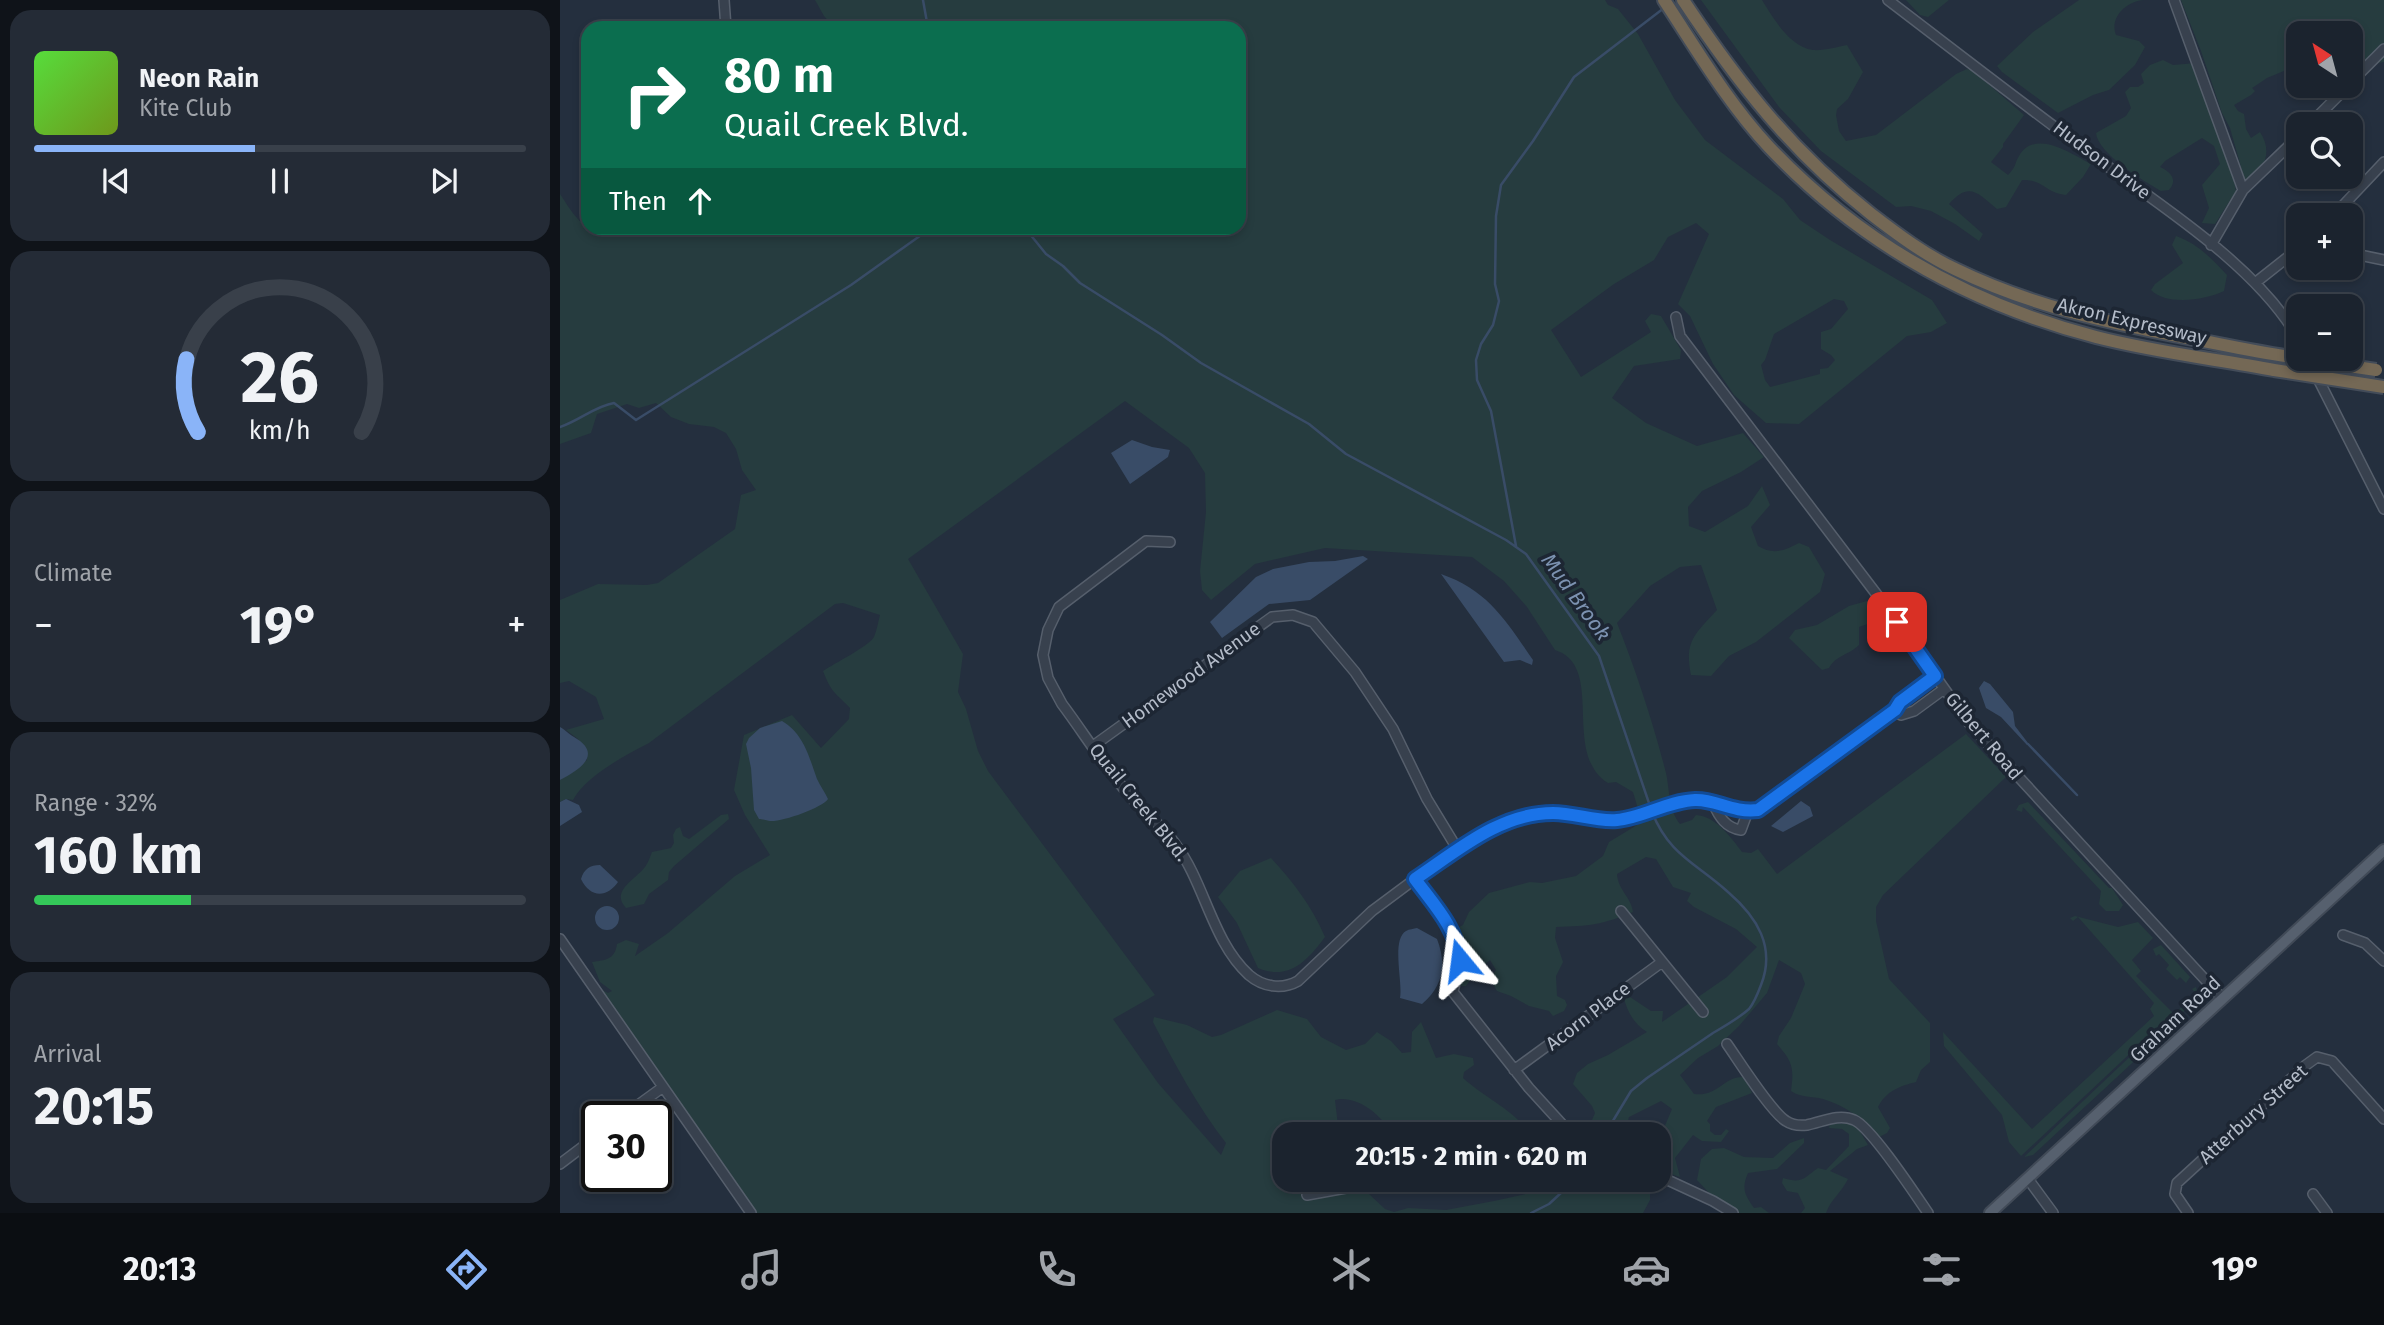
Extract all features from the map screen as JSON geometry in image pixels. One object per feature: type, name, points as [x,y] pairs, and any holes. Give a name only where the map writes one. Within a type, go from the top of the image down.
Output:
[{"type":"highway","name":"Akron Expressway","points":[[1664,0],[1737,108],[1768,146],[1847,219],[1935,276],[1991,303],[2098,337],[2274,370],[2384,387]]},
{"type":"highway","name":"Akron Expressway","points":[[1683,0],[1772,122],[1837,187],[1898,235],[1953,269],[2010,292],[2097,320],[2286,356]]},
{"type":"main road","name":"Graham Road","points":[[1990,1213],[2384,850]]},
{"type":"street","points":[[724,0],[726,21]]},
{"type":"street","name":"Hudson Drive","points":[[1888,0],[2180,219],[2255,283],[2286,319]]},
{"type":"street","points":[[2174,0],[2243,190]]},
{"type":"street","points":[[2363,70],[2384,50]]},
{"type":"street","points":[[2322,112],[2336,98]]},
{"type":"street","points":[[2211,245],[2243,190],[2286,149]]},
{"type":"street","points":[[2345,203],[2384,162]]},
{"type":"street","points":[[2363,256],[2384,260]]},
{"type":"street","points":[[2255,283],[2286,258]]},
{"type":"street","name":"Gilbert Road","points":[[1676,317],[1680,336],[1988,745],[2222,998]]},
{"type":"street","points":[[2314,371],[2384,509]]},
{"type":"street","name":"Quail Creek Blvd.","points":[[1170,542],[1146,541],[1059,607],[1048,630],[1043,655],[1048,678],[1062,704],[1125,791],[1175,843],[1193,870],[1217,929],[1241,966],[1266,984],[1283,987],[1298,981],[1372,911],[1493,827],[1551,813],[1620,820],[1677,802],[1697,800],[1713,803]]},
{"type":"street","name":"Homewood Avenue","points":[[1093,746],[1272,617],[1283,614],[1304,617],[1323,633],[1373,696],[1393,729],[1427,799],[1458,850]]},
{"type":"street","points":[[1713,803],[1748,811],[1758,810],[1895,710],[1900,702],[1935,676]]},
{"type":"street","points":[[1895,710],[1901,715],[1910,713],[1944,689]]},
{"type":"street","points":[[1713,803],[1724,822],[1737,830],[1741,830],[1748,811]]},
{"type":"street","points":[[1415,879],[1453,930],[1458,943],[1460,960],[1453,992],[1514,1070],[1561,1122]]},
{"type":"street","points":[[1620,911],[1703,1012]]},
{"type":"street","points":[[2343,935],[2365,943],[2384,961]]},
{"type":"street","points":[[560,939],[751,1213]]},
{"type":"street","name":"Acorn Place","points":[[1514,1070],[1662,962]]},
{"type":"street","points":[[1727,1044],[1772,1107],[1789,1123],[1800,1125],[1848,1118],[1861,1124],[1878,1143],[1927,1213]]},
{"type":"street","name":"Atterbury Street","points":[[2188,1213],[2175,1194],[2177,1183],[2317,1057],[2332,1061],[2384,1119]]},
{"type":"street","points":[[644,1101],[663,1087]]},
{"type":"street","points":[[560,1164],[581,1148]]},
{"type":"street","points":[[2028,1179],[2053,1213]]},
{"type":"street","points":[[1671,1181],[1713,1200],[1733,1213]]},
{"type":"street","points":[[1307,1195],[1324,1192]]},
{"type":"street","points":[[2313,1194],[2327,1213]]},
{"type":"green space","points":[[815,0],[1605,0],[1608,5],[1618,9],[1638,34],[1675,100],[1705,140],[1783,199],[1800,220],[1932,300],[1947,323],[1931,332],[1907,336],[1799,424],[1766,423],[1734,395],[1713,364],[1690,316],[1678,304],[1709,234],[1696,223],[1668,237],[1654,260],[1614,284],[1551,330],[1581,377],[1651,332],[1645,321],[1651,314],[1661,316],[1681,350],[1680,359],[1634,366],[1612,398],[1646,423],[1697,446],[1743,433],[1764,457],[1702,491],[1688,507],[1689,526],[1705,532],[1748,506],[1762,486],[1770,505],[1751,527],[1758,546],[1774,551],[1799,543],[1809,547],[1825,574],[1820,592],[1756,642],[1729,656],[1711,676],[1691,675],[1689,663],[1693,639],[1717,610],[1701,565],[1680,567],[1650,586],[1617,623],[1650,716],[1666,773],[1671,806],[1680,824],[1692,820],[1696,815],[1710,819],[1728,834],[1742,852],[1751,853],[1758,849],[1777,874],[1966,734],[2006,777],[1883,895],[1876,907],[1876,921],[1889,979],[1930,1023],[1930,1062],[1921,1070],[1916,1082],[1894,1090],[1878,1107],[1890,1128],[1887,1133],[1877,1138],[1860,1119],[1840,1105],[1791,1091],[1791,1066],[1777,1044],[1805,984],[1801,973],[1779,960],[1767,993],[1739,1026],[1680,1075],[1694,1094],[1715,1090],[1731,1080],[1744,1077],[1752,1093],[1716,1107],[1707,1121],[1710,1131],[1715,1135],[1721,1135],[1726,1129],[1729,1131],[1721,1142],[1702,1141],[1693,1135],[1675,1158],[1680,1177],[1671,1174],[1671,1122],[1667,1122],[1672,1109],[1661,1101],[1629,1117],[1628,1122],[1591,1122],[1595,1113],[1592,1106],[1573,1084],[1577,1073],[1588,1064],[1647,1032],[1632,1018],[1624,998],[1627,995],[1651,1011],[1663,1011],[1662,1022],[1727,977],[1757,947],[1736,929],[1694,907],[1687,901],[1691,893],[1673,887],[1656,859],[1646,857],[1617,874],[1633,912],[1595,924],[1556,927],[1555,938],[1563,962],[1556,976],[1557,996],[1565,1000],[1567,1005],[1564,1011],[1553,1016],[1549,1011],[1529,1006],[1497,991],[1490,979],[1496,970],[1490,960],[1475,973],[1466,986],[1455,981],[1460,960],[1453,930],[1463,925],[1469,912],[1489,893],[1530,882],[1542,883],[1576,876],[1603,856],[1609,842],[1642,822],[1633,792],[1616,782],[1608,783],[1594,770],[1587,752],[1578,673],[1570,659],[1555,650],[1527,607],[1504,581],[1472,557],[1325,548],[1255,564],[1211,600],[1202,590],[1200,571],[1206,512],[1205,473],[1189,448],[1125,401],[908,559],[963,654],[958,692],[966,709],[978,751],[988,771],[1155,995],[1113,1019],[1158,1083],[1221,1155],[1226,1143],[1178,1069],[1153,1022],[1154,1017],[1187,1025],[1212,1037],[1277,1010],[1307,1019],[1321,1037],[1346,1050],[1365,1044],[1377,1032],[1391,1041],[1402,1053],[1411,1052],[1412,1032],[1421,1022],[1436,1058],[1454,1054],[1473,1058],[1474,1065],[1464,1072],[1463,1078],[1520,1122],[1383,1122],[1371,1110],[1357,1102],[1335,1100],[1338,1122],[1272,1122],[1272,1192],[1368,1192],[1385,1209],[1394,1212],[1408,1208],[1446,1210],[1532,1192],[1650,1192],[1650,1200],[1643,1213],[751,1213],[592,985],[608,993],[612,991],[600,982],[592,962],[609,958],[617,944],[626,940],[639,944],[635,956],[668,933],[735,876],[770,855],[745,815],[734,790],[744,735],[792,715],[821,748],[849,719],[850,708],[831,688],[823,671],[871,641],[880,615],[843,603],[835,604],[649,743],[596,775],[573,800],[560,802],[560,780],[587,760],[578,739],[566,730],[604,719],[596,697],[569,681],[560,683],[560,600],[598,584],[658,583],[735,529],[741,495],[756,490],[742,470],[736,449],[726,433],[714,427],[689,424],[671,417],[656,403],[639,408],[627,404],[597,414],[591,433],[560,444],[560,194],[581,222],[581,235],[1246,235],[1246,21],[829,21]],"holes":[[[1834,299],[1844,301],[1848,309],[1831,329],[1821,332],[1821,349],[1835,360],[1828,368],[1820,369],[1820,374],[1770,387],[1761,365],[1774,334]]]},
{"type":"green space","points":[[1701,0],[1762,0],[1783,31],[1805,48],[1821,50],[1847,45],[1863,72],[1848,99],[1837,109],[1839,131],[1846,141],[1876,135],[1956,74],[1967,69],[1972,70],[2024,115],[1991,162],[2008,175],[2026,148],[2034,144],[2044,144],[2064,150],[2091,164],[2066,195],[2053,192],[2035,182],[2022,180],[2006,207],[1997,209],[1979,194],[1968,191],[1956,197],[1949,204],[1983,234],[1979,241],[1931,211],[1911,206],[1896,207],[1821,151],[1779,107]]},
{"type":"green space","points":[[1906,0],[1949,0],[1928,17],[1920,15]]},
{"type":"green space","points":[[2079,0],[2144,0],[2131,3],[2121,11],[2114,28],[2116,35],[2139,41],[2145,47],[2135,65],[2109,90],[2058,113],[1997,66],[2033,32]]},
{"type":"green space","points":[[2181,0],[2384,0],[2384,62],[2363,66],[2363,21],[2286,21],[2286,70],[2252,88],[2255,91],[2251,95],[2234,105],[2244,114],[2246,129],[2251,138],[2260,132],[2266,147],[2262,166],[2245,181],[2230,128],[2222,113]]},
{"type":"green space","points":[[2163,60],[2173,65],[2196,63],[2232,170],[2236,191],[2215,224],[2202,223],[2209,208],[2202,185],[2220,164],[2214,146],[2202,138],[2165,161],[2160,167],[2170,174],[2173,183],[2169,190],[2161,191],[2113,158],[2105,150],[2096,133],[2126,116],[2131,108],[2125,92],[2130,87],[2138,87],[2144,83],[2141,74],[2150,65]]},
{"type":"green space","points":[[2176,236],[2198,247],[2227,275],[2224,291],[2207,297],[2176,300],[2151,290],[2183,263],[2172,245]]},
{"type":"green space","points":[[1867,601],[1875,607],[1879,617],[1876,621],[1859,627],[1859,645],[1835,660],[1829,668],[1822,670],[1789,638],[1795,630],[1817,625],[1849,606]]},
{"type":"green space","points":[[2028,802],[2109,888],[2112,888],[2123,905],[2119,911],[2106,911],[2099,904],[2101,891],[2023,807],[2022,812],[2016,810],[2019,805]]},
{"type":"green space","points":[[728,814],[729,819],[674,866],[669,872],[668,880],[649,894],[644,904],[626,908],[622,902],[622,891],[645,867],[652,852],[671,848],[676,829],[680,827],[683,836],[689,839],[721,815]]},
{"type":"green space","points":[[1271,858],[1301,895],[1325,937],[1304,961],[1279,972],[1258,968],[1237,923],[1218,897],[1240,871]]},
{"type":"green space","points":[[2075,916],[2118,927],[2138,922],[2153,938],[2132,960],[2141,971],[2136,976],[2174,1014],[2196,994],[2192,989],[2196,987],[2198,995],[2186,1010],[2157,1028],[2021,1156],[2009,1142],[2002,1115],[1944,1046],[1943,1032],[2032,1129],[2154,1016],[2150,1009],[2154,1003],[2078,917],[2073,921],[2070,918]]},
{"type":"green space","points":[[2161,945],[2190,977],[2186,983],[2180,977],[2177,980],[2166,969],[2169,965],[2159,954],[2156,956],[2153,949]]},
{"type":"green space","points":[[2186,1013],[2033,1155],[2024,1157],[2158,1030]]},
{"type":"green space","points":[[1855,1123],[1868,1145],[1857,1149],[1830,1171],[1848,1179],[1846,1184],[1826,1213],[1801,1213],[1805,1208],[1798,1193],[1787,1191],[1782,1183],[1783,1178],[1799,1180],[1818,1168],[1826,1170],[1849,1146],[1849,1134],[1842,1129],[1829,1128],[1830,1124]]},
{"type":"green space","points":[[1804,1138],[1804,1143],[1777,1169],[1748,1173],[1744,1188],[1748,1199],[1754,1208],[1761,1207],[1769,1213],[1738,1213],[1711,1195],[1697,1180],[1701,1159],[1712,1149],[1724,1148],[1744,1157],[1773,1158],[1790,1143]]},
{"type":"water","points":[[1132,440],[1170,450],[1168,457],[1130,484],[1111,453]]},
{"type":"water","points":[[1363,556],[1368,559],[1310,600],[1269,604],[1222,638],[1210,622],[1256,577],[1273,569]]},
{"type":"water","points":[[1441,574],[1471,589],[1494,608],[1533,660],[1532,665],[1520,660],[1504,662]]},
{"type":"water","points":[[1984,681],[1990,684],[2013,712],[2015,726],[2027,745],[2001,717],[1986,708],[1979,688]]},
{"type":"water","points":[[782,721],[801,739],[828,799],[801,814],[769,821],[759,819],[754,810],[746,744],[760,728]]},
{"type":"water","points":[[560,727],[583,743],[588,755],[581,766],[560,780]]},
{"type":"water","points":[[566,799],[579,805],[582,812],[560,826],[560,802]]},
{"type":"water","points":[[1801,801],[1810,807],[1813,816],[1783,832],[1771,826]]},
{"type":"water","points":[[600,865],[618,882],[609,891],[599,894],[589,890],[581,879],[588,868]]},
{"type":"water","points":[[607,906],[618,913],[619,918],[612,929],[607,930],[596,923],[595,918],[602,907]]},
{"type":"water","points":[[1417,928],[1437,939],[1442,958],[1439,982],[1422,1004],[1400,998],[1399,943],[1406,931]]},
{"type":"waterway","name":"Mud Brook","points":[[923,0],[927,21]]},
{"type":"waterway","points":[[1516,546],[1491,411],[1477,380],[1476,360],[1481,344],[1493,325],[1499,301],[1495,284],[1496,216],[1501,185],[1574,77],[1664,8]]},
{"type":"waterway","points":[[560,427],[614,403],[636,420],[851,285],[921,235]]},
{"type":"waterway","name":"Mud Brook","points":[[1031,235],[1046,254],[1080,283],[1201,363],[1309,424],[1346,454],[1506,540],[1526,554],[1599,656],[1650,806]]},
{"type":"waterway","points":[[2028,744],[2077,795]]},
{"type":"waterway","name":"Mud Brook","points":[[1612,1122],[1631,1091],[1749,1009],[1765,971],[1765,945],[1748,912],[1675,849],[1652,812]]},
{"type":"waterway","name":"Mud Brook","points":[[1531,1213],[1549,1204],[1562,1192]]},
{"type":"route","points":[[1460,960],[1453,930],[1415,879],[1493,827],[1527,817],[1551,813],[1620,820],[1677,802],[1697,800],[1742,812],[1758,810],[1895,710],[1900,702],[1935,676],[1897,622]]}]
